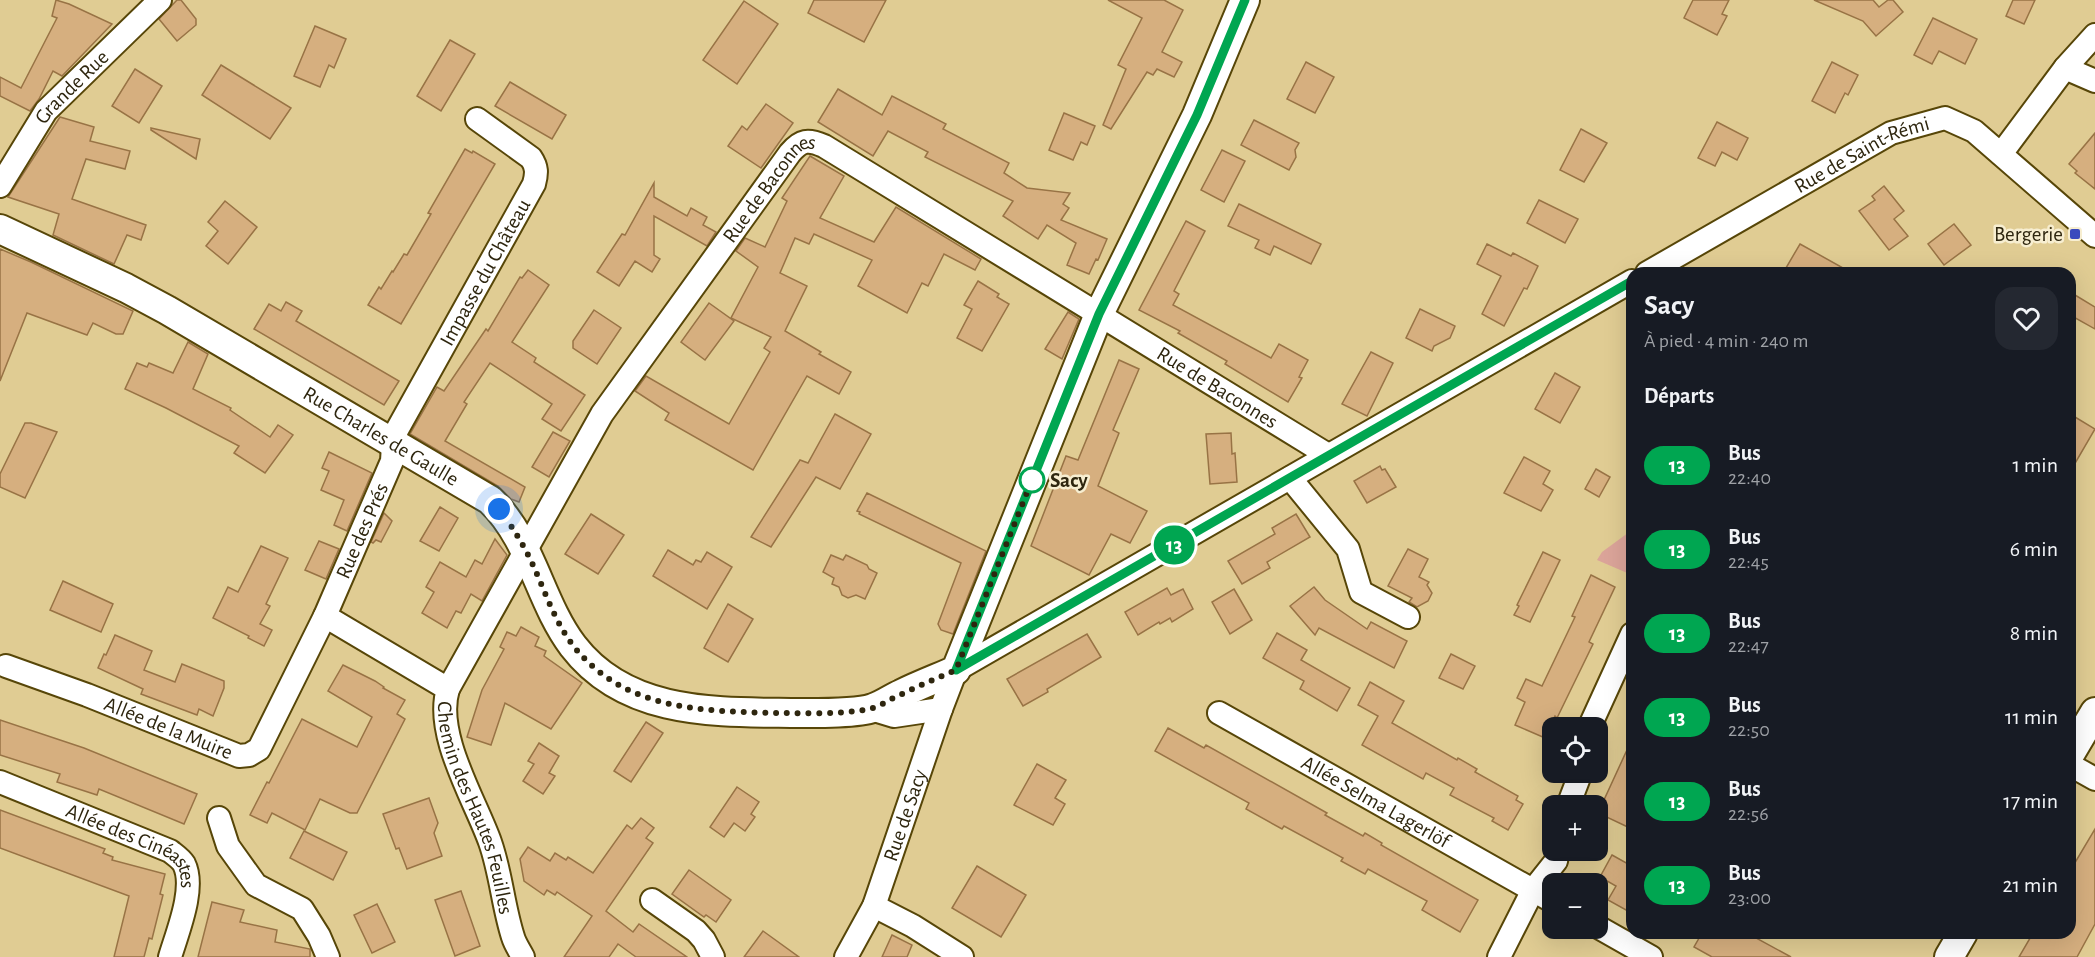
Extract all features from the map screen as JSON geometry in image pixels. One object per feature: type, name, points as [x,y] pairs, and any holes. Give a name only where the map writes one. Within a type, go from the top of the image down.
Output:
[{"type":"street","name":"Grande Rue","points":[[0,186],[46,111],[160,0]]},
{"type":"street","points":[[956,670],[1099,314],[1197,115],[1245,0]]},
{"type":"street","points":[[2001,154],[2065,68],[2095,35]]},
{"type":"street","points":[[2065,68],[2095,81]]},
{"type":"street","name":"Rue de Saint-Rémi","points":[[1657,267],[1891,133],[1945,118],[1974,131],[2095,236]]},
{"type":"street","name":"Impasse du Château","points":[[393,445],[397,430],[537,175],[536,165],[531,158],[477,119]]},
{"type":"street","name":"Rue de Baconnes","points":[[448,689],[602,414],[798,143],[805,141],[813,141],[824,146],[1328,455]]},
{"type":"street","name":"Rue Charles de Gaulle","points":[[0,229],[137,294],[490,500],[509,522],[526,551],[553,611],[573,646],[591,667],[639,695],[669,705],[710,712],[815,713],[871,709],[894,716],[940,709]]},
{"type":"street","points":[[956,670],[1626,284]]},
{"type":"street","name":"Rue des Prés","points":[[326,616],[392,461],[393,445]]},
{"type":"street","points":[[1290,478],[1348,549],[1361,592],[1408,617]]},
{"type":"street","name":"Allée de la Muire","points":[[6,666],[87,695],[239,756],[249,755],[259,749],[326,616]]},
{"type":"street","name":"Chemin des Hautes Feuilles","points":[[326,616],[448,689],[444,714],[448,732],[470,798],[490,842],[513,938],[524,957]]},
{"type":"street","points":[[1594,717],[1626,647]]},
{"type":"street","name":"Rue Charles de Gaulle","points":[[871,709],[956,670]]},
{"type":"street","name":"Rue de Sacy","points":[[846,957],[874,906],[940,709],[956,670]]},
{"type":"street","points":[[2076,744],[2095,712]]},
{"type":"street","name":"Allée Selma Lagerlöf","points":[[1219,713],[1542,895]]},
{"type":"street","points":[[2076,768],[2095,778]]},
{"type":"street","name":"Allée des Cinéastes","points":[[0,782],[170,851],[183,863],[188,877],[186,903],[170,957]]},
{"type":"street","points":[[219,818],[228,846],[256,885],[302,909],[319,936],[328,957]]},
{"type":"street","points":[[1499,957],[1542,897]]},
{"type":"street","points":[[652,900],[696,931],[704,940],[712,957]]},
{"type":"street","points":[[874,906],[913,926],[962,957]]},
{"type":"street","points":[[1608,933],[1652,957]]},
{"type":"street","points":[[1949,957],[1960,939]]},
{"type":"shaded area","points":[[1626,534],[1626,572],[1597,560],[1602,552]]},
{"type":"building","points":[[56,0],[112,24],[62,76],[53,71],[39,99],[30,111],[0,96],[0,77],[21,88],[57,18],[52,16]]},
{"type":"building","points":[[177,0],[181,0],[196,19],[196,25],[177,41],[159,19]]},
{"type":"building","points":[[814,0],[886,0],[864,42],[808,13]]},
{"type":"building","points":[[1108,0],[1164,0],[1183,10],[1162,52],[1182,62],[1174,77],[1157,69],[1153,75],[1147,72],[1111,129],[1103,125],[1126,69],[1118,65],[1142,18]]},
{"type":"building","points":[[1693,0],[1729,0],[1722,14],[1727,16],[1717,35],[1684,18]]},
{"type":"building","points":[[1814,0],[1873,0],[1879,7],[1888,0],[1893,0],[1903,12],[1876,36],[1863,21]]},
{"type":"building","points":[[2013,0],[2035,0],[2024,24],[2006,16]]},
{"type":"building","points":[[744,1],[778,24],[737,84],[703,60]]},
{"type":"building","points":[[1933,18],[1977,39],[1965,64],[1939,51],[1932,64],[1914,55]]},
{"type":"building","points":[[315,26],[346,39],[334,68],[329,65],[320,87],[294,76]]},
{"type":"building","points":[[450,40],[475,54],[441,111],[417,96]]},
{"type":"building","points":[[1306,62],[1334,77],[1315,113],[1287,99]]},
{"type":"building","points":[[1832,62],[1858,75],[1848,95],[1845,93],[1835,113],[1812,101]]},
{"type":"building","points":[[221,65],[291,108],[270,139],[202,95]]},
{"type":"building","points":[[135,69],[162,86],[139,123],[112,106]]},
{"type":"building","points":[[510,82],[566,115],[552,139],[495,106]]},
{"type":"building","points":[[838,89],[882,115],[892,96],[946,124],[943,129],[1009,163],[1004,173],[1027,188],[1070,193],[1063,204],[1069,208],[1061,220],[1107,239],[1089,274],[1067,265],[1076,243],[1047,225],[1038,239],[1003,216],[1013,201],[925,157],[928,152],[888,131],[873,156],[818,122]]},
{"type":"building","points":[[766,104],[793,123],[761,168],[728,146],[742,126],[747,130]]},
{"type":"building","points":[[1064,113],[1095,126],[1087,145],[1081,142],[1073,160],[1049,150]]},
{"type":"building","points":[[60,117],[94,127],[90,141],[130,151],[125,169],[86,159],[72,199],[146,225],[141,240],[127,235],[114,264],[53,235],[59,214],[8,197]]},
{"type":"building","points":[[1254,120],[1299,143],[1295,150],[1296,157],[1289,170],[1241,145]]},
{"type":"building","points":[[1717,122],[1748,138],[1737,160],[1722,152],[1715,166],[1698,158]]},
{"type":"building","points":[[151,128],[200,139],[196,159],[151,130]]},
{"type":"building","points":[[1581,129],[1607,143],[1584,182],[1560,170]]},
{"type":"building","points":[[2095,133],[2095,189],[2075,173],[2077,171],[2069,164]]},
{"type":"building","points":[[465,149],[495,164],[401,324],[368,305],[404,254],[407,255]]},
{"type":"building","points":[[1222,150],[1245,161],[1224,202],[1201,190]]},
{"type":"building","points":[[810,156],[844,176],[820,218],[874,242],[896,207],[981,259],[975,270],[944,254],[928,286],[922,283],[907,313],[858,286],[872,260],[814,234],[809,244],[795,238],[780,273],[807,286],[785,331],[851,372],[839,394],[807,376],[753,470],[665,420],[669,413],[635,391],[646,376],[729,424],[770,352],[764,348],[771,337],[731,318],[758,267],[736,251],[745,238],[765,247],[787,201],[782,198]]},
{"type":"building","points":[[654,183],[654,197],[687,216],[691,208],[707,217],[703,225],[716,232],[707,246],[654,216],[654,255],[660,259],[652,272],[635,261],[619,286],[597,272],[622,234],[625,235]]},
{"type":"building","points":[[1884,186],[1904,211],[1894,219],[1908,236],[1889,250],[1859,211],[1875,200],[1872,196]]},
{"type":"building","points":[[1539,200],[1578,219],[1565,243],[1527,223]]},
{"type":"building","points":[[225,201],[257,227],[228,264],[206,246],[218,231],[208,222]]},
{"type":"building","points":[[1239,204],[1321,244],[1311,264],[1274,246],[1270,255],[1255,248],[1259,240],[1228,226]]},
{"type":"building","points":[[1186,221],[1205,231],[1174,291],[1179,294],[1173,305],[1271,358],[1279,344],[1308,360],[1299,377],[1302,378],[1288,402],[1225,364],[1227,361],[1178,333],[1180,331],[1139,310]]},
{"type":"building","points":[[1954,224],[1971,245],[1944,265],[1928,244]]},
{"type":"building","points":[[1487,244],[1511,256],[1513,253],[1538,266],[1504,326],[1482,314],[1501,276],[1477,264]]},
{"type":"building","points":[[1800,244],[1841,267],[1787,267]]},
{"type":"building","points":[[0,249],[133,311],[123,334],[116,334],[93,323],[87,335],[27,313],[0,381]]},
{"type":"building","points":[[528,270],[549,285],[512,342],[536,358],[534,362],[585,395],[561,431],[542,419],[552,404],[490,363],[464,402],[467,404],[445,441],[525,487],[519,502],[511,499],[498,486],[410,434],[437,387],[444,391],[486,329],[488,331],[520,277],[522,278]]},
{"type":"building","points":[[978,281],[999,294],[997,297],[1009,304],[982,351],[957,338],[972,309],[964,305]]},
{"type":"building","points":[[2076,296],[2095,307],[2095,329],[2076,318]]},
{"type":"building","points":[[286,302],[302,311],[296,321],[399,381],[384,405],[254,329],[269,304],[281,311]]},
{"type":"building","points":[[709,303],[734,321],[705,360],[681,342]]},
{"type":"building","points":[[1420,309],[1455,326],[1450,338],[1434,346],[1432,351],[1406,338]]},
{"type":"building","points":[[594,310],[621,328],[597,364],[573,348],[573,341]]},
{"type":"building","points":[[1068,312],[1079,319],[1062,359],[1045,349]]},
{"type":"building","points":[[188,342],[208,354],[193,389],[231,408],[230,410],[270,437],[278,425],[293,435],[265,473],[234,453],[239,446],[125,389],[137,363],[147,367],[149,363],[173,373]]},
{"type":"building","points":[[1371,352],[1393,363],[1367,416],[1342,404]]},
{"type":"building","points":[[1119,360],[1139,369],[1113,430],[1119,433],[1098,486],[1147,511],[1130,543],[1111,534],[1089,575],[1031,546],[1066,456],[1078,460]]},
{"type":"building","points":[[1555,373],[1580,387],[1560,423],[1535,409]]},
{"type":"building","points":[[835,414],[871,434],[840,489],[816,477],[771,547],[751,537],[800,460],[808,463]]},
{"type":"building","points":[[2076,418],[2095,429],[2076,462]]},
{"type":"building","points":[[25,423],[57,432],[25,498],[0,487],[0,474]]},
{"type":"building","points":[[553,432],[570,441],[549,477],[532,467]]},
{"type":"building","points":[[1231,433],[1237,482],[1210,484],[1206,434]]},
{"type":"building","points":[[329,452],[372,473],[347,531],[334,525],[344,500],[321,490],[329,471],[322,468]]},
{"type":"building","points":[[1524,457],[1550,471],[1543,484],[1553,490],[1541,511],[1504,493]]},
{"type":"building","points":[[1380,466],[1382,470],[1385,469],[1396,487],[1367,503],[1354,481]]},
{"type":"building","points":[[1596,469],[1610,477],[1599,497],[1585,489]]},
{"type":"building","points":[[867,493],[986,551],[953,634],[941,630],[938,624],[961,563],[859,514],[860,512],[857,511]]},
{"type":"building","points":[[440,507],[458,518],[439,551],[420,541]]},
{"type":"building","points":[[384,513],[392,521],[381,542],[376,540],[373,543],[371,542]]},
{"type":"building","points":[[591,514],[624,535],[598,574],[565,554]]},
{"type":"building","points":[[1296,514],[1310,537],[1267,562],[1270,568],[1242,584],[1228,561],[1275,534],[1272,528]]},
{"type":"building","points":[[495,539],[507,555],[482,601],[471,594],[461,613],[456,611],[447,628],[422,613],[434,592],[426,587],[440,562],[466,577],[475,560],[482,564]]},
{"type":"building","points":[[319,541],[339,549],[326,579],[305,570]]},
{"type":"building","points":[[261,546],[288,558],[266,604],[270,606],[260,624],[272,630],[264,646],[213,618],[228,587],[238,592]]},
{"type":"building","points":[[1408,549],[1428,559],[1419,577],[1429,582],[1427,585],[1432,593],[1428,601],[1417,607],[1409,602],[1412,598],[1388,586]]},
{"type":"building","points":[[668,550],[693,565],[696,560],[701,562],[707,552],[732,567],[707,609],[653,576]]},
{"type":"building","points":[[1543,552],[1560,560],[1530,622],[1514,615]]},
{"type":"building","points":[[831,555],[843,560],[846,555],[867,565],[869,569],[877,573],[865,599],[856,595],[848,598],[842,595],[839,587],[832,584],[834,578],[823,572]]},
{"type":"building","points":[[1591,575],[1615,587],[1589,642],[1593,644],[1557,717],[1542,717],[1542,737],[1515,725],[1525,702],[1517,698],[1526,679],[1542,686],[1575,617],[1572,616]]},
{"type":"building","points":[[63,581],[113,604],[101,632],[50,610]]},
{"type":"building","points":[[1314,587],[1325,600],[1367,629],[1371,622],[1407,641],[1394,668],[1319,628],[1315,635],[1290,606]]},
{"type":"building","points":[[1167,588],[1171,595],[1183,589],[1193,609],[1172,622],[1170,618],[1160,624],[1159,622],[1138,635],[1125,612]]},
{"type":"building","points":[[1234,589],[1252,620],[1230,634],[1212,602]]},
{"type":"building","points":[[728,604],[753,619],[728,662],[704,648]]},
{"type":"building","points":[[521,627],[539,637],[535,646],[546,651],[544,656],[582,683],[551,729],[505,703],[491,745],[467,737],[482,690],[504,649],[500,647],[507,632],[516,636]]},
{"type":"building","points":[[1277,633],[1307,650],[1301,660],[1350,688],[1337,711],[1300,689],[1304,681],[1263,658]]},
{"type":"building","points":[[1087,634],[1101,657],[1023,706],[1007,679]]},
{"type":"building","points":[[115,635],[152,651],[144,670],[175,682],[182,664],[224,681],[224,688],[213,716],[199,709],[197,715],[141,694],[143,689],[98,668]]},
{"type":"building","points":[[1451,654],[1475,666],[1463,689],[1439,678]]},
{"type":"building","points":[[343,665],[405,700],[397,714],[405,719],[357,813],[350,813],[320,799],[305,830],[272,813],[267,823],[250,815],[302,719],[357,747],[372,717],[328,691]]},
{"type":"building","points":[[1370,682],[1404,701],[1392,723],[1477,769],[1475,772],[1518,796],[1516,800],[1523,804],[1508,830],[1492,821],[1494,818],[1450,795],[1454,788],[1426,773],[1423,779],[1362,745],[1378,716],[1358,705]]},
{"type":"building","points":[[0,720],[84,748],[197,794],[184,824],[99,789],[97,795],[57,782],[60,774],[0,755]]},
{"type":"building","points":[[646,722],[663,733],[631,782],[614,771]]},
{"type":"building","points":[[1168,728],[1204,748],[1206,745],[1327,813],[1325,815],[1363,836],[1365,833],[1382,843],[1381,845],[1478,900],[1460,932],[1422,910],[1427,901],[1368,869],[1365,874],[1341,861],[1343,858],[1284,826],[1282,829],[1246,809],[1249,803],[1155,751]]},
{"type":"building","points":[[539,743],[559,756],[549,773],[555,776],[543,794],[523,781],[534,764],[528,761]]},
{"type":"building","points":[[1626,752],[1626,826],[1608,818],[1606,795]]},
{"type":"building","points":[[1037,764],[1066,780],[1055,798],[1065,804],[1053,825],[1014,805]]},
{"type":"building","points":[[737,787],[759,802],[751,814],[755,817],[745,831],[734,823],[724,837],[710,827]]},
{"type":"building","points":[[429,798],[438,823],[434,833],[442,856],[407,869],[399,848],[396,849],[383,814]]},
{"type":"building","points":[[0,810],[105,849],[103,853],[113,857],[112,860],[165,874],[160,894],[163,895],[152,939],[149,938],[144,957],[114,957],[129,896],[0,848]]},
{"type":"building","points":[[641,818],[654,828],[646,838],[653,843],[606,911],[633,932],[639,924],[687,957],[636,957],[618,944],[609,957],[564,957],[592,916],[557,892],[555,895],[547,890],[544,895],[524,881],[520,859],[528,847],[550,861],[555,853],[566,860],[568,857],[593,873],[627,825],[632,829]]},
{"type":"building","points":[[2095,829],[2095,924],[2077,957],[2019,957],[2030,939],[2076,939],[2076,861]]},
{"type":"building","points":[[304,831],[347,852],[333,880],[290,858]]},
{"type":"building","points":[[1612,855],[1626,863],[1626,910],[1608,900],[1616,886],[1608,882],[1608,873],[1602,873]]},
{"type":"building","points":[[977,866],[1026,895],[1001,937],[952,908]]},
{"type":"building","points":[[689,870],[731,900],[716,922],[706,915],[704,917],[672,894]]},
{"type":"building","points":[[461,891],[480,946],[455,956],[435,900]]},
{"type":"building","points":[[212,902],[244,910],[240,922],[277,930],[275,942],[310,949],[310,957],[198,957]]},
{"type":"building","points":[[377,904],[395,942],[372,953],[354,915]]},
{"type":"building","points":[[763,931],[799,957],[744,957]]},
{"type":"building","points":[[892,935],[912,945],[907,957],[882,957]]},
{"type":"building","points":[[1699,939],[1758,939],[1791,957],[1712,957],[1694,947]]},
{"type":"bus line","name":"13","points":[[1245,0],[1197,115],[1099,314],[956,670],[1626,284]]},
{"type":"place","name":"Bergerie","points":[[2075,234]]},
{"type":"place","name":"Sacy","points":[[1032,480]]},
{"type":"route","points":[[499,509],[526,551],[563,631],[591,667],[606,677],[639,695],[688,709],[710,712],[815,713],[871,709],[956,670],[1032,480]]}]
